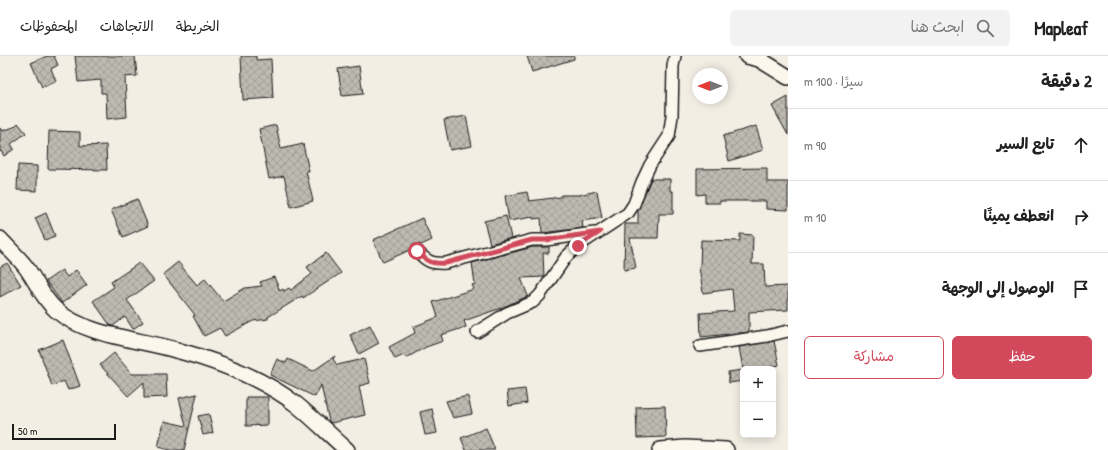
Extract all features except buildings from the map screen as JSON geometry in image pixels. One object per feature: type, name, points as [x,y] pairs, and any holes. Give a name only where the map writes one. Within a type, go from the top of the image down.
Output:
[{"type":"main road","points":[[747,56],[759,59],[788,78]]},
{"type":"main road","points":[[0,239],[25,266],[43,295],[56,310],[68,318],[86,327],[113,335],[175,349],[226,366],[274,390],[296,404],[346,450]]},
{"type":"main road","points":[[660,450],[685,448],[726,450]]},
{"type":"street","points":[[477,332],[507,312],[533,302],[540,296],[566,257],[578,246],[628,213],[634,204],[650,165],[669,136],[672,116],[673,66],[675,56]]},
{"type":"street","points":[[417,251],[425,260],[434,264],[446,263],[532,240],[546,240],[600,232]]},
{"type":"street","points":[[700,346],[767,336],[788,331]]},
{"type":"route","points":[[417,251],[425,260],[434,264],[446,263],[532,240],[546,240],[600,232],[578,246]]}]
